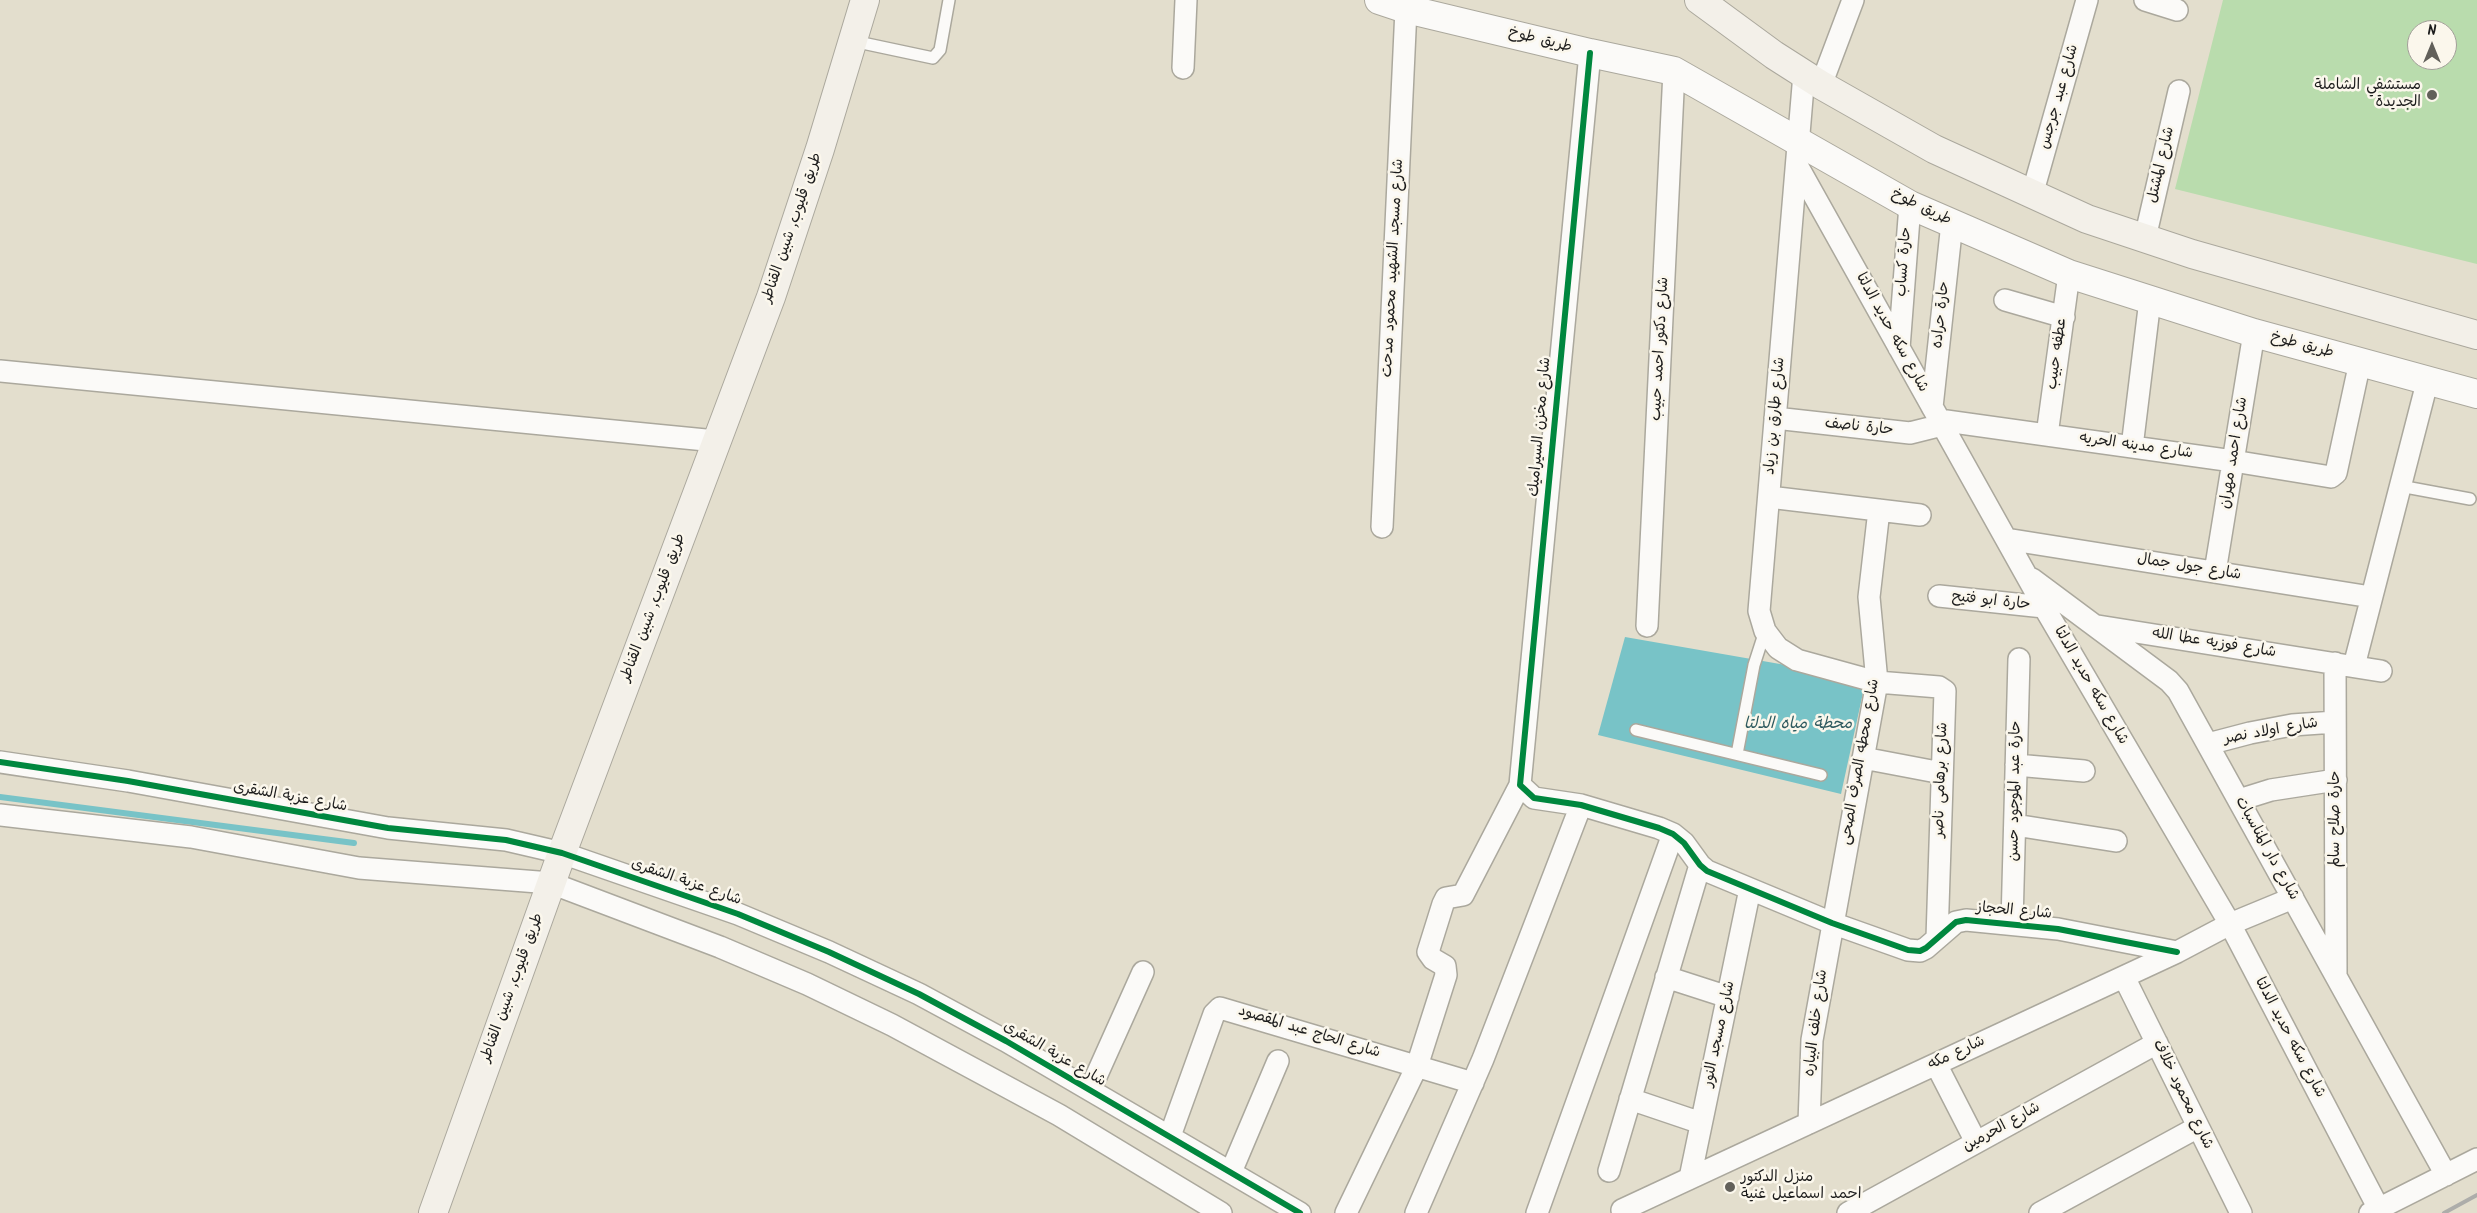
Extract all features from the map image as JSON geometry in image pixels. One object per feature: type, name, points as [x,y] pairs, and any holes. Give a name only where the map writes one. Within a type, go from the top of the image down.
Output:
[{"type":"main road","name":"طريق قليوب, شبين القناطر","points":[[433,1213],[562,853],[771,297],[865,0]]},
{"type":"main road","points":[[1698,0],[1812,79],[1934,149],[2032,195],[2088,219],[2145,238],[2477,335]]},
{"type":"street","points":[[1182,68],[1186,0]]},
{"type":"street","name":"طريق طوخ","points":[[1379,0],[1406,9],[1674,71],[1798,154],[2069,274],[2254,333],[2477,394]]},
{"type":"street","name":"شارع طارق بن زياد","points":[[1852,0],[1812,79],[1798,154],[1759,611],[1765,631],[1778,648],[1797,660],[1877,682]]},
{"type":"street","name":"شارع عبد جرجس","points":[[2032,195],[2087,0]]},
{"type":"street","points":[[2145,0],[2177,10]]},
{"type":"street","name":"شارع مسجد الشهيد محمود مدحت","points":[[1382,528],[1406,9]]},
{"type":"street","name":"شارع مخزن السيراميك","points":[[1527,791],[1590,53]]},
{"type":"street","name":"شارع دكتور احمد حبيب","points":[[1647,626],[1674,71]]},
{"type":"street","name":"شارع المشتل","points":[[2145,238],[2179,91]]},
{"type":"street","name":"شارع سكه حديد الدلتا","points":[[1798,154],[1899,348],[2044,608],[2230,924],[2374,1211]]},
{"type":"street","name":"حارة كساب","points":[[1899,348],[1910,205]]},
{"type":"street","name":"حارة حراده","points":[[1938,417],[1952,223]]},
{"type":"street","name":"عطفه حبيب","points":[[2047,435],[2069,274]]},
{"type":"street","points":[[2006,300],[2064,317]]},
{"type":"street","points":[[2132,447],[2150,300]]},
{"type":"street","name":"شارع احمد مهران","points":[[2215,572],[2254,333]]},
{"type":"street","name":"شارع مدينه الحريه","points":[[1938,417],[2333,477],[2336,473],[2360,362]]},
{"type":"street","points":[[0,371],[716,441]]},
{"type":"street","name":"حارة صلاح سالم","points":[[2336,975],[2335,722],[2344,665],[2372,597],[2428,380]]},
{"type":"street","name":"حارة ناصف","points":[[1775,418],[1901,433],[1926,430],[1938,417]]},
{"type":"street","points":[[1769,497],[1920,515]]},
{"type":"street","name":"شارع محطه الصرف الصحى","points":[[1832,923],[1877,682],[1869,598],[1880,510]]},
{"type":"street","name":"شارع جول جمال","points":[[2006,539],[2372,597]]},
{"type":"street","name":"شارع دار المناسبات","points":[[2026,575],[2168,681],[2178,691],[2446,1175]]},
{"type":"street","name":"حارة ابو فتيح","points":[[1939,596],[2044,608]]},
{"type":"street","name":"شارع فوزيه عطا الله","points":[[2094,625],[2381,671]]},
{"type":"street","name":"حارة عبد الموجود حسن","points":[[2012,923],[2019,658]]},
{"type":"street","name":"شارع برهامى ناصر","points":[[1877,682],[1939,687],[1945,691],[1937,938]]},
{"type":"street","name":"شارع اولاد نصر","points":[[2208,744],[2292,725],[2335,722]]},
{"type":"street","points":[[1863,758],[1942,773]]},
{"type":"street","name":"شارع عزبة الشقرى","points":[[0,762],[128,781],[352,822],[432,833],[506,840],[562,853],[738,914],[829,952],[919,994],[1090,1090],[1300,1213]]},
{"type":"street","points":[[2016,766],[2084,771]]},
{"type":"street","points":[[2239,800],[2271,790],[2336,780]]},
{"type":"street","points":[[1346,1213],[1417,1066],[1446,976],[1445,966],[1442,962],[1433,959],[1428,952],[1443,904],[1446,898],[1463,895],[1527,791],[1580,805],[1673,834],[1684,843],[1700,865],[1609,1171]]},
{"type":"street","points":[[1416,1213],[1473,1083],[1528,946],[1580,805]]},
{"type":"street","points":[[0,814],[191,837],[359,868],[551,883],[720,947],[807,984],[892,1025],[1059,1115],[1221,1213]]},
{"type":"street","points":[[2015,826],[2116,841]]},
{"type":"street","points":[[1537,1213],[1673,834]]},
{"type":"street","name":"شارع الحجاز","points":[[1700,865],[1707,871],[1832,923],[1914,951],[1926,948],[1961,920],[2012,923],[2058,929],[2177,952]]},
{"type":"street","name":"شارع مسجد النور","points":[[1690,1178],[1750,889]]},
{"type":"street","name":"شارع مكه","points":[[1622,1210],[2177,952],[2230,924],[2293,898]]},
{"type":"street","name":"شارع خلف البياره","points":[[1809,1123],[1812,1040],[1832,923]]},
{"type":"street","points":[[1090,1090],[1143,972]]},
{"type":"street","points":[[1666,976],[1728,996]]},
{"type":"street","name":"شارع محمود خلاف","points":[[2124,976],[2241,1213]]},
{"type":"street","name":"شارع الحاج عبد المقصود","points":[[1170,1136],[1214,1014],[1220,1008],[1473,1083]]},
{"type":"street","name":"شارع الحرمين","points":[[1848,1213],[2157,1043]]},
{"type":"street","points":[[1231,1172],[1278,1061]]},
{"type":"street","points":[[1936,1064],[1976,1142]]},
{"type":"street","points":[[1630,1099],[1701,1123]]},
{"type":"street","points":[[2040,1213],[2198,1127]]},
{"type":"street","points":[[2374,1211],[2477,1159]]},
{"type":"lane","points":[[853,42],[933,58],[940,50],[949,0]]},
{"type":"lane","points":[[2400,486],[2470,499]]},
{"type":"lane","points":[[1737,754],[1754,665],[1765,631]]},
{"type":"lane","points":[[1636,730],[1821,775]]},
{"type":"green space","points":[[2223,0],[2477,0],[2477,264],[2175,189]]},
{"type":"water","name":"محطة مياه الدلتا","points":[[1625,637],[1866,679],[1841,794],[1598,735]]},
{"type":"waterway","points":[[0,797],[354,843]]},
{"type":"railway","points":[[2444,1213],[2477,1195]]},
{"type":"cycle path","points":[[1590,53],[1520,785],[1534,798],[1581,805],[1659,828],[1673,834],[1684,843],[1700,865],[1707,871],[1832,923],[1908,950],[1920,951],[1926,948],[1956,922],[1966,920],[2058,929],[2177,952]]},
{"type":"cycle path","points":[[0,762],[128,781],[388,828],[506,840],[562,853],[738,914],[829,952],[919,994],[1006,1041],[1300,1213]]},
{"type":"place","name":"مستشفي الشاملة الجديدة","points":[[2432,95]]},
{"type":"place","name":"منزل الدكتور احمد اسماعيل غنية","points":[[1730,1187]]}]
